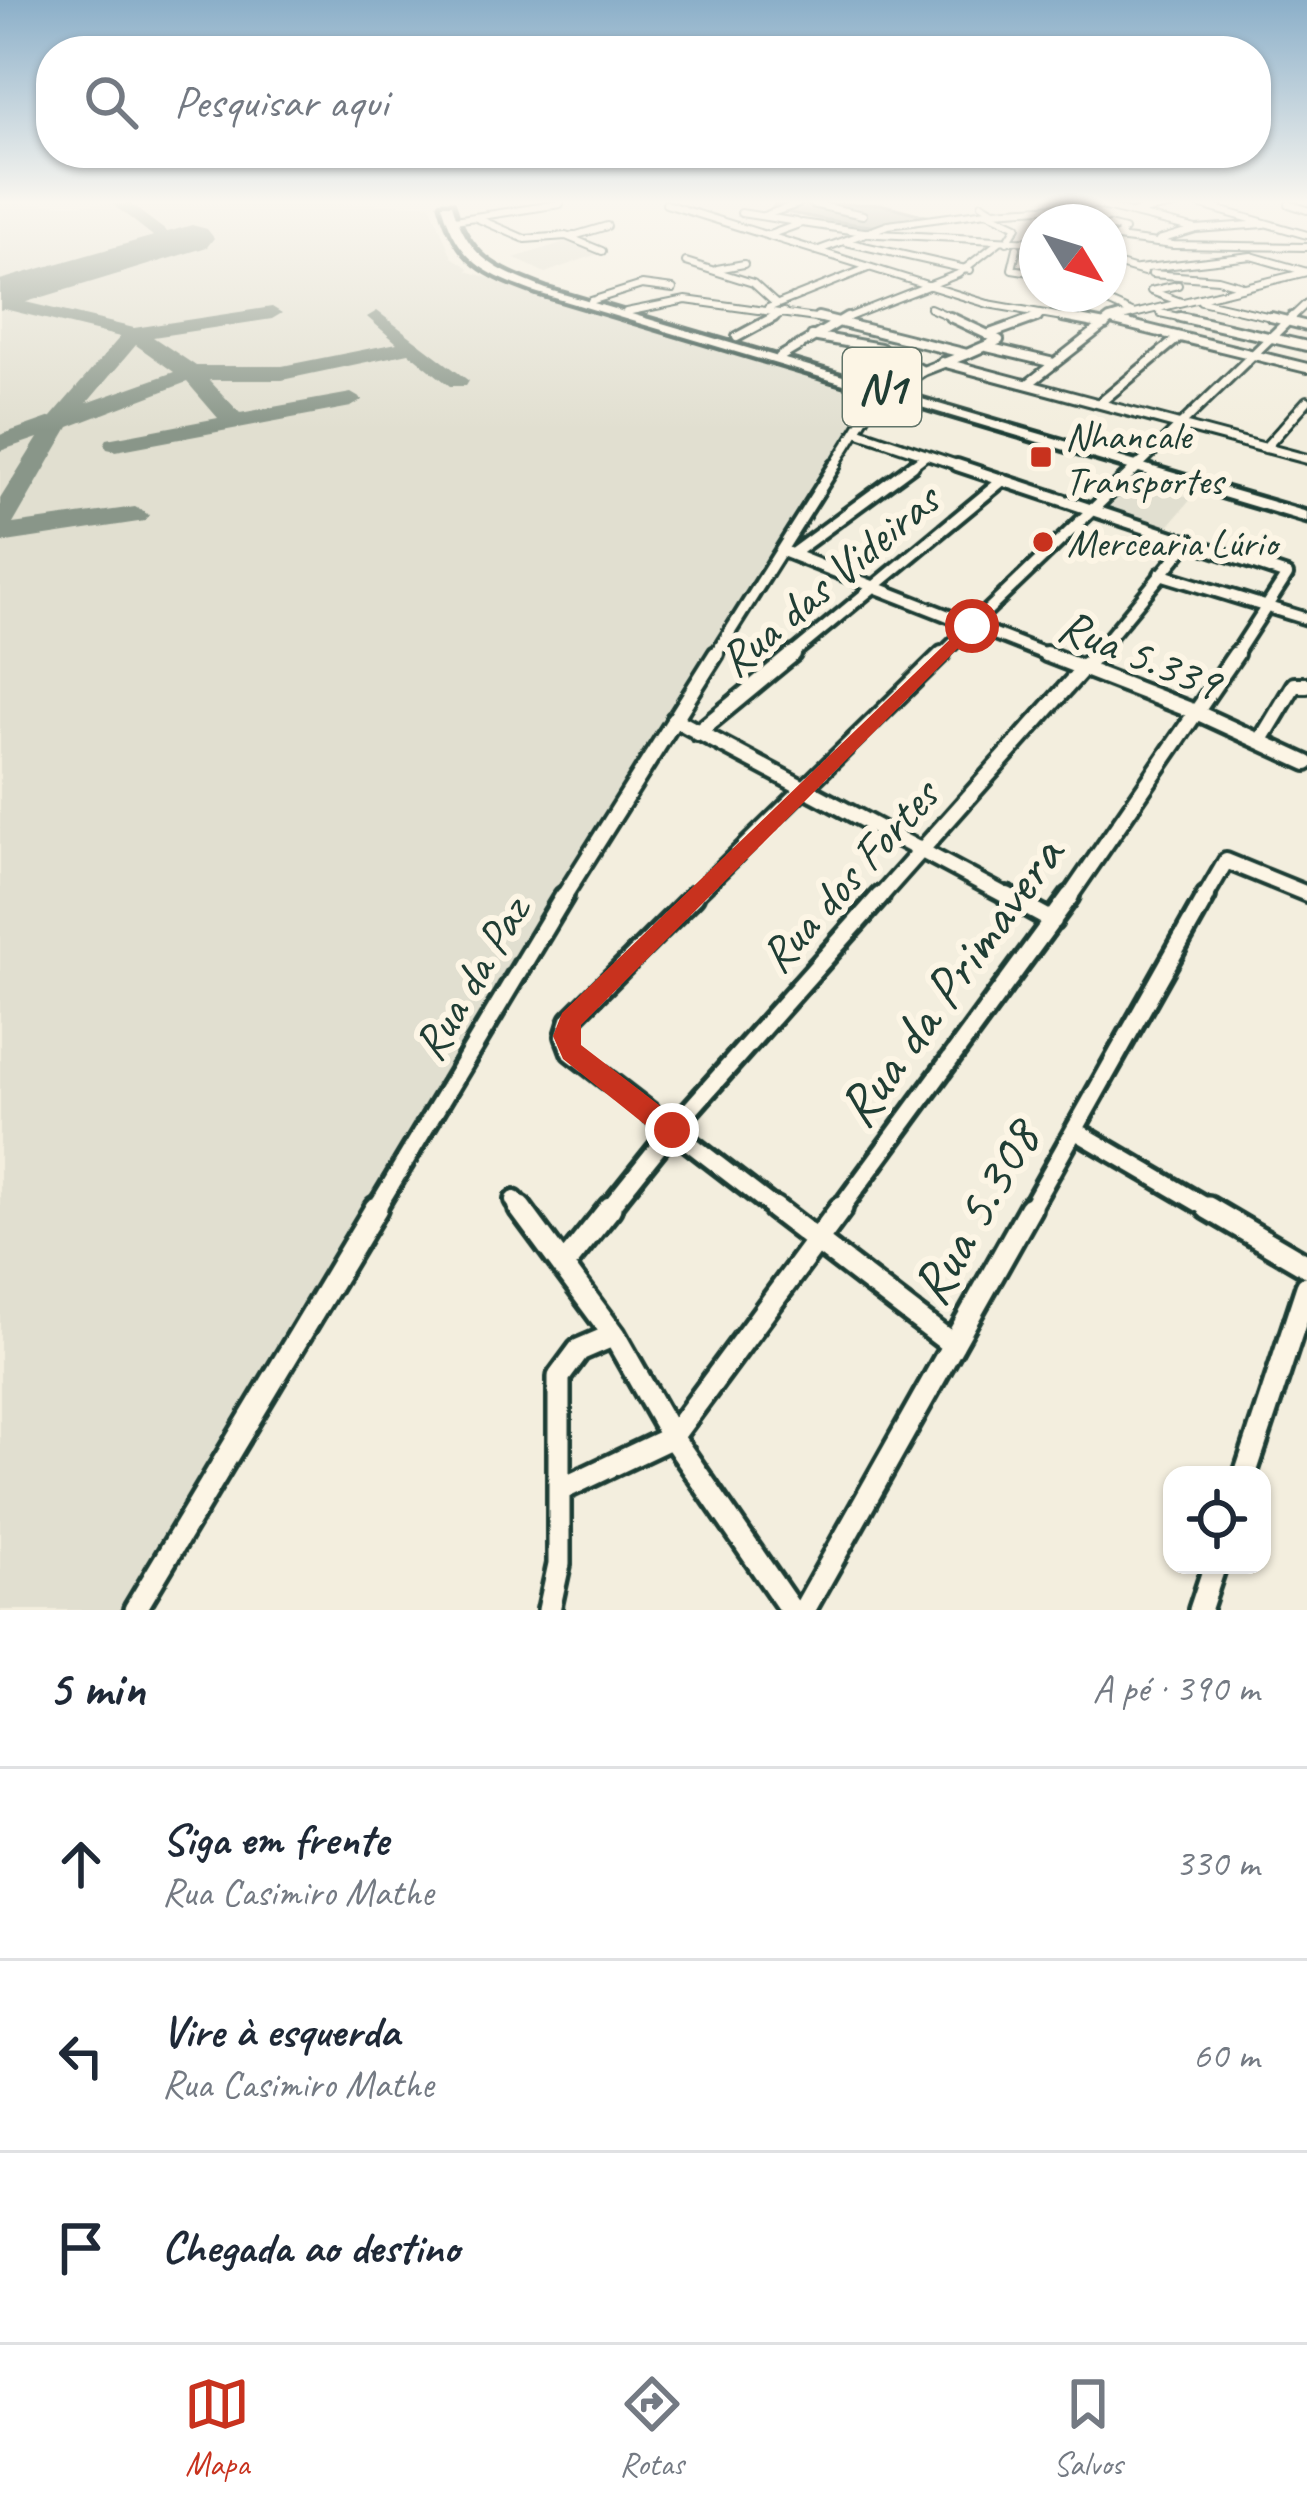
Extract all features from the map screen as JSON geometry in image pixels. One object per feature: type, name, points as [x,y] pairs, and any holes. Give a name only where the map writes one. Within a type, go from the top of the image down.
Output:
[{"type":"highway","name":"N1","points":[[516,279],[887,391]]},
{"type":"highway","name":"N1","points":[[524,279],[1307,513]]},
{"type":"street","points":[[743,279],[776,304]]},
{"type":"street","points":[[763,311],[840,279]]},
{"type":"street","points":[[905,279],[1040,315],[1107,322],[1307,368]]},
{"type":"street","points":[[780,357],[837,322],[943,279]]},
{"type":"street","points":[[1165,279],[1178,285],[1150,291],[1186,303]]},
{"type":"street","points":[[1218,279],[1246,287]]},
{"type":"street","points":[[1028,384],[1107,322],[1278,279]]},
{"type":"street","points":[[591,302],[642,285],[674,290]]},
{"type":"street","points":[[626,312],[686,300],[714,308],[784,312],[967,353]]},
{"type":"street","points":[[1196,300],[1307,326]]},
{"type":"street","points":[[953,1345],[572,1052],[565,1036],[570,1020],[802,788],[1307,303]]},
{"type":"street","points":[[887,391],[942,362],[1000,342],[930,308]]},
{"type":"street","points":[[1127,310],[1137,314]]},
{"type":"street","points":[[1152,311],[1307,346]]},
{"type":"street","points":[[727,340],[784,312]]},
{"type":"street","points":[[987,334],[1028,324],[1040,315]]},
{"type":"street","points":[[812,336],[880,348],[923,371]]},
{"type":"street","points":[[1100,403],[1178,338]]},
{"type":"street","points":[[988,347],[1054,363]]},
{"type":"street","points":[[942,362],[1307,459]]},
{"type":"street","name":"Rua da Paz","points":[[134,1610],[674,719],[787,552],[856,430],[887,391]]},
{"type":"street","points":[[1265,448],[1307,401]]},
{"type":"street","points":[[856,430],[1190,540]]},
{"type":"street","points":[[787,552],[926,455]]},
{"type":"street","name":"Rua das Videiras","points":[[697,733],[1003,480]]},
{"type":"street","name":"Rua da Primavera","points":[[672,1437],[1052,921],[1198,713],[1285,571],[1190,540]]},
{"type":"street","name":"Rua dos Fortes","points":[[566,1264],[672,1130],[1084,668],[1190,540]]},
{"type":"street","name":"Rua 5.339","points":[[787,552],[1198,713],[1307,763]]},
{"type":"street","points":[[1160,574],[1307,619]]},
{"type":"street","points":[[1261,740],[1294,685],[1307,685]]},
{"type":"street","points":[[674,719],[1052,921]]},
{"type":"street","name":"Rua 5.308","points":[[804,1610],[1226,861],[1307,894]]},
{"type":"street","points":[[1076,1131],[1307,1266]]},
{"type":"street","points":[[514,1200],[566,1264],[614,1335],[672,1437],[791,1610]]},
{"type":"street","points":[[1248,1466],[1307,1287]]},
{"type":"street","points":[[549,1610],[559,1564],[559,1377],[579,1350],[614,1335]]},
{"type":"street","points":[[560,1490],[672,1437]]},
{"type":"street","points":[[1200,1610],[1212,1574]]},
{"type":"shaded area","points":[[0,279],[493,279],[878,400],[764,590],[702,678],[141,1610],[0,1610]]},
{"type":"shaded area","points":[[1136,481],[1192,498],[1165,530],[1105,510]]},
{"type":"taxiway","points":[[0,302],[134,334]]},
{"type":"taxiway","points":[[134,334],[272,313]]},
{"type":"taxiway","points":[[377,317],[458,381]]},
{"type":"taxiway","points":[[60,422],[134,334]]},
{"type":"taxiway","points":[[134,334],[191,373]]},
{"type":"taxiway","points":[[191,373],[282,373],[413,346]]},
{"type":"taxiway","points":[[60,422],[191,373]]},
{"type":"taxiway","points":[[191,373],[235,422]]},
{"type":"taxiway","points":[[235,422],[351,400]]},
{"type":"taxiway","points":[[0,444],[60,422]]},
{"type":"taxiway","points":[[0,522],[60,422]]},
{"type":"taxiway","points":[[116,444],[235,422]]},
{"type":"taxiway","points":[[0,534],[135,515]]},
{"type":"runway","points":[[0,295],[53,279]]},
{"type":"place","name":"Nhancale Transportes","points":[[1041,457]]},
{"type":"place","name":"Mercearia Lúrio","points":[[1043,542]]},
{"type":"route","points":[[672,1130],[572,1052],[565,1036],[570,1020],[972,626]]}]
